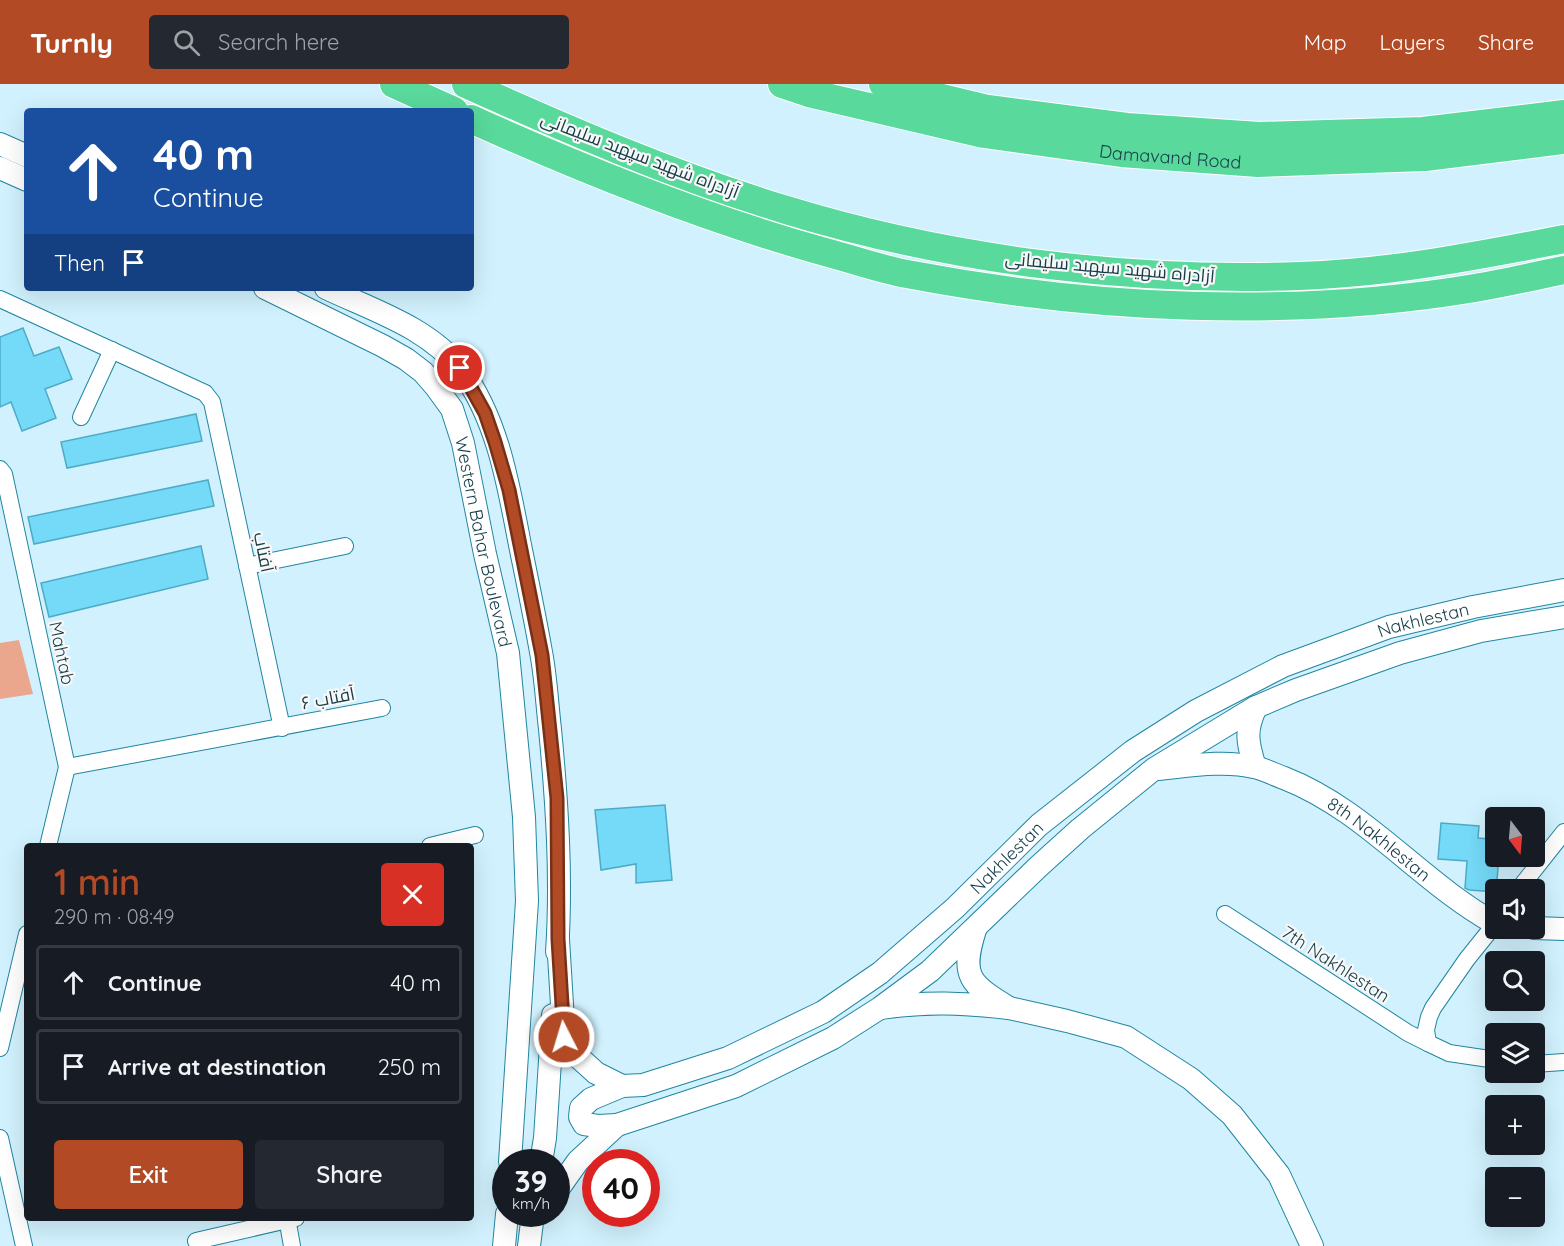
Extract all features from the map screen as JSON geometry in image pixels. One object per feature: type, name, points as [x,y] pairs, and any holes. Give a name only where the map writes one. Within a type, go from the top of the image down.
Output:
[{"type":"highway","points":[[394,84],[447,108]]},
{"type":"highway","name":"آزادراه شهید سپهبد سلیمانی","points":[[466,84],[663,168],[784,210],[912,243],[1042,265],[1218,277],[1301,276],[1470,257],[1564,239]]},
{"type":"highway","name":"Damavand Road","points":[[782,84],[809,93],[984,134],[1121,153],[1258,163],[1425,157],[1564,140]]},
{"type":"highway","name":"Damavand Road","points":[[883,84],[988,109],[1127,127],[1259,136],[1423,131],[1564,114]]},
{"type":"highway","name":"آزادراه شهید سپهبد سلیمانی","points":[[474,120],[653,196],[775,238],[905,274],[1039,294],[1142,303],[1218,306],[1300,305],[1389,299],[1475,288],[1564,270]]},
{"type":"street","points":[[0,144],[24,155]]},
{"type":"street","points":[[0,168],[24,179]]},
{"type":"street","name":"Western Bahar Boulevard","points":[[271,291],[384,346],[423,372],[452,409],[463,443],[508,653],[524,817],[527,901],[511,1149]]},
{"type":"street","name":"Western Bahar Boulevard","points":[[332,291],[411,328],[460,368],[485,413],[509,490],[542,655],[557,798],[558,939],[543,1149]]},
{"type":"street","name":"آفتاب","points":[[0,299],[205,393],[212,402],[282,728]]},
{"type":"street","points":[[81,417],[112,350]]},
{"type":"street","name":"Mahtab","points":[[0,469],[4,474],[67,766],[49,843]]},
{"type":"street","points":[[247,566],[345,546]]},
{"type":"street","name":"Nakhlestan","points":[[1564,590],[1473,607],[1389,627],[1283,666],[1196,711],[1133,752],[1039,825],[955,908],[880,973],[823,1012],[728,1058],[643,1085],[622,1086],[591,1099],[581,1108],[580,1117],[584,1124],[617,1125],[736,1086],[833,1038],[880,1008],[930,971],[1063,844],[1154,769],[1208,734],[1257,707],[1296,690],[1400,653],[1481,632],[1564,617]]},
{"type":"street","points":[[1255,767],[1248,746],[1248,724],[1257,707]]},
{"type":"street","name":"آفتاب ۶","points":[[282,728],[382,708]]},
{"type":"street","points":[[67,766],[282,728]]},
{"type":"street","name":"8th Nakhlestan","points":[[1154,769],[1198,765],[1255,767],[1305,786],[1352,815],[1467,907],[1485,918]]},
{"type":"street","points":[[1527,879],[1564,832]]},
{"type":"street","points":[[442,843],[475,835]]},
{"type":"street","name":"7th Nakhlestan","points":[[1225,914],[1408,1034],[1449,1053],[1485,1058]]},
{"type":"street","points":[[1545,928],[1564,929]]},
{"type":"street","points":[[975,929],[967,955],[969,974],[980,990],[1009,1008]]},
{"type":"street","points":[[1428,1043],[1426,1030],[1433,1008],[1485,936]]},
{"type":"street","points":[[558,939],[564,1037],[576,1055],[596,1073],[622,1086]]},
{"type":"street","points":[[0,1048],[24,947]]},
{"type":"street","points":[[880,1008],[920,1003],[964,1003],[1009,1008],[1126,1037],[1191,1079],[1232,1115],[1279,1175],[1312,1246]]},
{"type":"street","points":[[1545,1063],[1564,1062]]},
{"type":"street","name":"Nakhlestan","points":[[570,1172],[578,1161],[617,1125]]},
{"type":"street","points":[[0,1138],[24,1246]]},
{"type":"street","points":[[196,1241],[281,1221]]},
{"type":"street","points":[[290,1221],[292,1246]]},
{"type":"street","points":[[504,1246],[506,1227]]},
{"type":"shaded area","points":[[19,640],[33,694],[0,699],[0,643]]},
{"type":"building","points":[[23,328],[34,356],[59,347],[72,379],[45,389],[56,418],[22,431],[11,402],[0,407],[0,337]]},
{"type":"building","points":[[196,414],[202,441],[67,468],[61,442]]},
{"type":"building","points":[[208,480],[214,506],[34,544],[28,517]]},
{"type":"building","points":[[201,546],[208,579],[49,617],[41,583]]},
{"type":"building","points":[[665,805],[672,880],[636,883],[636,864],[601,870],[595,810]]},
{"type":"building","points":[[1441,823],[1479,826],[1478,838],[1485,839],[1485,867],[1498,867],[1497,879],[1485,879],[1485,891],[1469,890],[1465,888],[1467,861],[1438,859]]},
{"type":"route","points":[[460,368],[485,413],[509,490],[542,655],[557,798],[558,939],[564,1037]]}]
